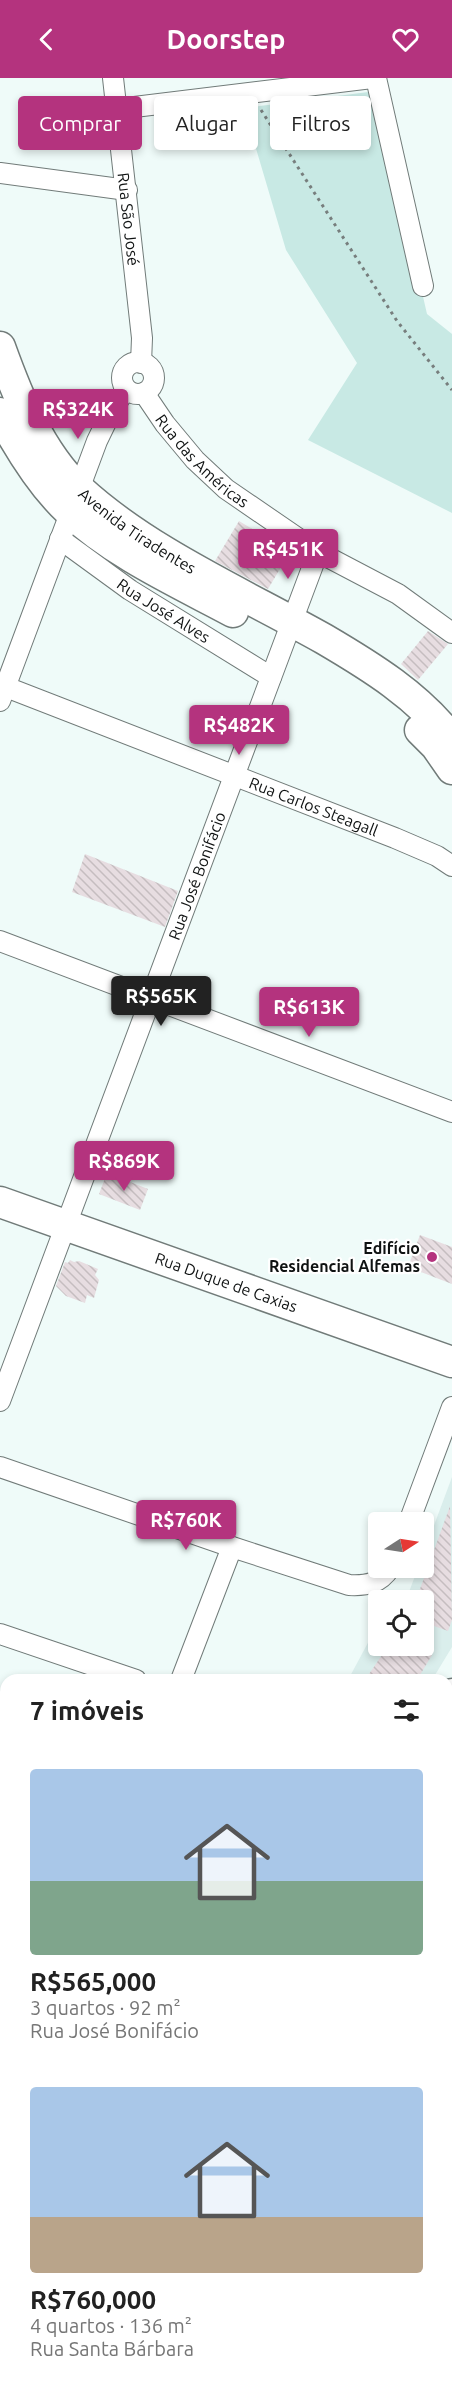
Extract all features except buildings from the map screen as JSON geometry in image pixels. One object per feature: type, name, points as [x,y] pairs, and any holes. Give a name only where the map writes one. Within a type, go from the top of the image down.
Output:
[{"type":"main road","name":"Avenida Tiradentes","points":[[0,347],[14,386],[32,424],[51,454],[70,513]]},
{"type":"main road","name":"Avenida Tiradentes","points":[[0,413],[32,466],[53,495],[70,513],[118,519],[289,630],[386,699],[436,746],[452,769]]},
{"type":"main road","name":"Avenida Tiradentes","points":[[289,630],[365,663],[423,708],[452,740]]},
{"type":"main road","name":"Rua Duque de Caxias","points":[[0,1202],[452,1362]]},
{"type":"street","name":"Rua São José","points":[[113,78],[116,96]]},
{"type":"street","points":[[142,106],[249,91],[374,78],[423,286]]},
{"type":"street","name":"Rua São José","points":[[123,150],[142,338],[141,363],[147,365],[154,376],[150,389],[135,391]]},
{"type":"street","points":[[0,173],[127,190]]},
{"type":"street","points":[[3,694],[102,431],[112,410],[135,391]]},
{"type":"street","name":"Rua das Américas","points":[[135,391],[195,460],[226,489],[318,552],[398,594],[452,633]]},
{"type":"street","name":"Rua José Alves","points":[[70,513],[130,590],[271,677]]},
{"type":"street","name":"Rua José Bonifácio","points":[[0,1401],[318,552]]},
{"type":"street","name":"Rua Carlos Steagall","points":[[3,694],[236,774],[437,856],[452,866]]},
{"type":"street","points":[[0,941],[452,1112]]},
{"type":"street","points":[[413,1512],[452,1407]]},
{"type":"street","points":[[0,1467],[350,1585],[363,1586],[376,1583],[381,1578]]},
{"type":"street","points":[[183,1674],[232,1547]]},
{"type":"street","points":[[0,1634],[118,1674]]},
{"type":"path","points":[[249,91],[397,321],[452,390]]},
{"type":"shaded area","points":[[452,1477],[452,1647],[436,1674],[351,1674],[368,1643],[368,1656],[434,1656],[434,1590],[410,1590],[414,1578],[434,1578],[434,1525]]},
{"type":"green space","points":[[376,91],[427,314],[452,334],[452,513],[308,440],[357,363],[286,250],[256,150],[258,106],[270,105],[270,150],[371,150],[371,96],[337,96]]},
{"type":"place","name":"Edifício Residencial Alfemas","points":[[432,1257]]}]
